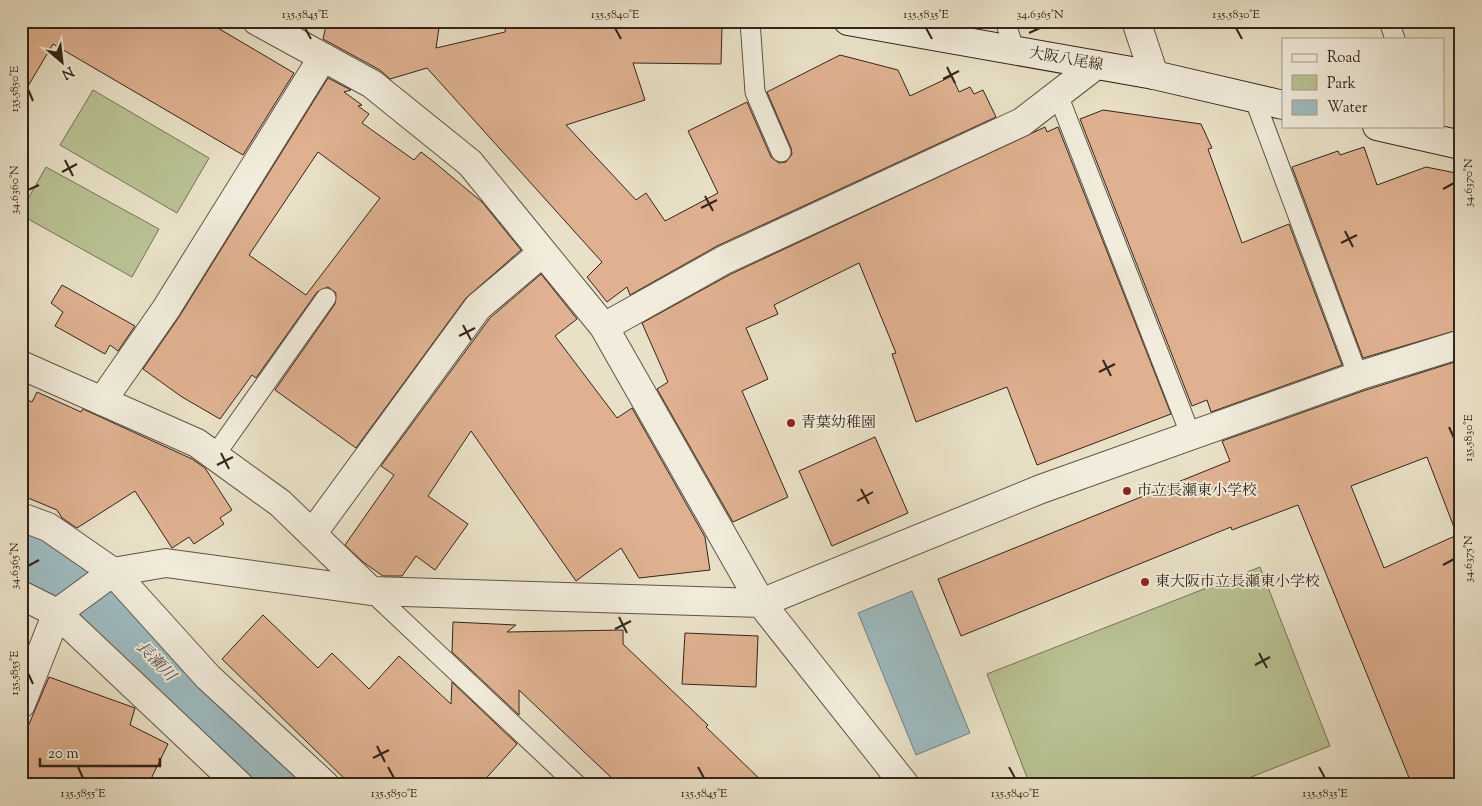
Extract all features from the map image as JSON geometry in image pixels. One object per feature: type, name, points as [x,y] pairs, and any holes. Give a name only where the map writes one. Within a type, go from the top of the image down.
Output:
[{"type":"street","points":[[257,21],[372,84],[470,163],[604,327],[761,603],[905,785]]},
{"type":"street","name":"大阪八尾線","points":[[848,21],[1154,75],[1282,105]]},
{"type":"street","points":[[1136,21],[1154,75]]},
{"type":"street","points":[[102,401],[166,309],[322,57]]},
{"type":"street","points":[[604,327],[724,260],[1022,122],[1096,65]]},
{"type":"street","points":[[1392,128],[1423,132],[1461,145]]},
{"type":"street","points":[[312,534],[478,306],[542,253]]},
{"type":"street","points":[[21,704],[57,614],[113,572],[166,563],[371,591],[761,603],[1041,490],[1358,376],[1461,344]]},
{"type":"street","points":[[21,365],[197,443],[280,503],[371,591]]},
{"type":"street","points":[[21,517],[48,527],[113,572],[208,677],[325,785]]},
{"type":"street","points":[[21,595],[57,614],[239,785]]},
{"type":"lane","points":[[750,21],[755,92],[781,152]]},
{"type":"lane","points":[[1005,21],[1015,51]]},
{"type":"lane","points":[[1389,21],[1395,38]]},
{"type":"lane","points":[[1058,95],[1191,436]]},
{"type":"lane","points":[[1254,98],[1358,376]]},
{"type":"lane","points":[[215,455],[326,298]]},
{"type":"lane","points":[[371,591],[578,785]]},
{"type":"green space","points":[[93,90],[209,158],[177,213],[60,145]]},
{"type":"green space","points":[[46,167],[159,229],[132,277],[21,215],[21,211]]},
{"type":"green space","points":[[1260,567],[1330,746],[1231,785],[1030,785],[987,674]]},
{"type":"water","points":[[912,591],[970,733],[916,755],[858,613]]},
{"type":"building","points":[[21,21],[206,21],[294,73],[243,155],[53,44],[21,98]]},
{"type":"building","points":[[327,21],[440,21],[436,48],[505,32],[506,22],[594,28],[616,21],[619,21],[621,26],[722,27],[721,64],[633,63],[645,100],[566,125],[636,200],[646,193],[665,221],[718,193],[688,131],[747,102],[771,157],[779,163],[786,162],[792,154],[791,148],[767,92],[840,55],[898,70],[910,96],[952,76],[959,92],[970,87],[974,94],[983,90],[996,117],[717,246],[630,295],[627,287],[607,302],[587,277],[602,262],[427,68],[390,79],[380,70],[323,39]]},
{"type":"building","points":[[328,78],[351,90],[344,92],[362,105],[358,106],[369,114],[362,123],[414,160],[421,152],[434,162],[482,202],[521,250],[466,298],[356,448],[275,390],[335,304],[336,293],[328,287],[317,292],[256,378],[252,375],[220,419],[182,397],[143,369],[179,317]],"holes":[[[318,152],[380,198],[306,295],[249,255]]]},
{"type":"building","points":[[1103,110],[1201,124],[1212,148],[1208,149],[1242,243],[1289,224],[1342,365],[1211,412],[1207,400],[1192,406],[1080,119]]},
{"type":"building","points":[[1045,127],[1047,132],[1058,127],[1171,414],[1037,465],[1007,387],[916,422],[892,354],[896,353],[859,263],[774,305],[778,314],[746,328],[768,379],[742,391],[788,497],[733,522],[657,389],[668,382],[642,323],[731,274]]},
{"type":"building","points":[[1364,147],[1377,185],[1426,167],[1461,174],[1461,329],[1363,358],[1292,167],[1338,151],[1340,155]]},
{"type":"building","points":[[541,274],[577,319],[555,336],[617,418],[632,408],[705,537],[710,570],[639,578],[621,548],[576,581],[471,431],[428,496],[468,524],[435,570],[416,556],[402,576],[383,576],[363,562],[345,545],[394,475],[381,466],[490,318]]},
{"type":"building","points":[[62,285],[135,326],[118,351],[110,345],[105,354],[55,326],[63,312],[51,303]]},
{"type":"building","points":[[1461,360],[1461,785],[1412,785],[1298,505],[1232,530],[1231,527],[961,636],[938,579],[1230,461],[1222,441],[1363,391]],"holes":[[[1427,457],[1457,535],[1384,568],[1351,486]]]},
{"type":"building","points":[[37,392],[81,412],[83,409],[192,459],[205,468],[232,510],[220,518],[224,524],[194,544],[189,537],[172,548],[135,491],[77,528],[62,518],[57,510],[21,495],[21,397],[32,402]]},
{"type":"building","points":[[875,437],[908,513],[832,546],[799,471]]},
{"type":"building","points":[[263,615],[318,668],[332,653],[369,689],[399,656],[451,704],[452,682],[517,744],[480,785],[351,785],[222,659]]},
{"type":"building","points":[[453,622],[516,625],[507,632],[623,630],[623,644],[708,725],[706,727],[766,785],[619,785],[519,690],[519,715],[452,652]]},
{"type":"building","points":[[685,633],[758,636],[756,687],[682,684]]},
{"type":"building","points":[[49,677],[135,708],[130,725],[168,744],[148,785],[21,785],[21,743]]},
{"type":"waterway","name":"長瀬川","points":[[21,557],[99,604],[274,785]]},
{"type":"place","name":"青葉幼稚園","points":[[791,423]]},
{"type":"place","name":"市立長瀬東小学校","points":[[1127,491]]},
{"type":"place","name":"東大阪市立長瀬東小学校","points":[[1145,582]]}]
